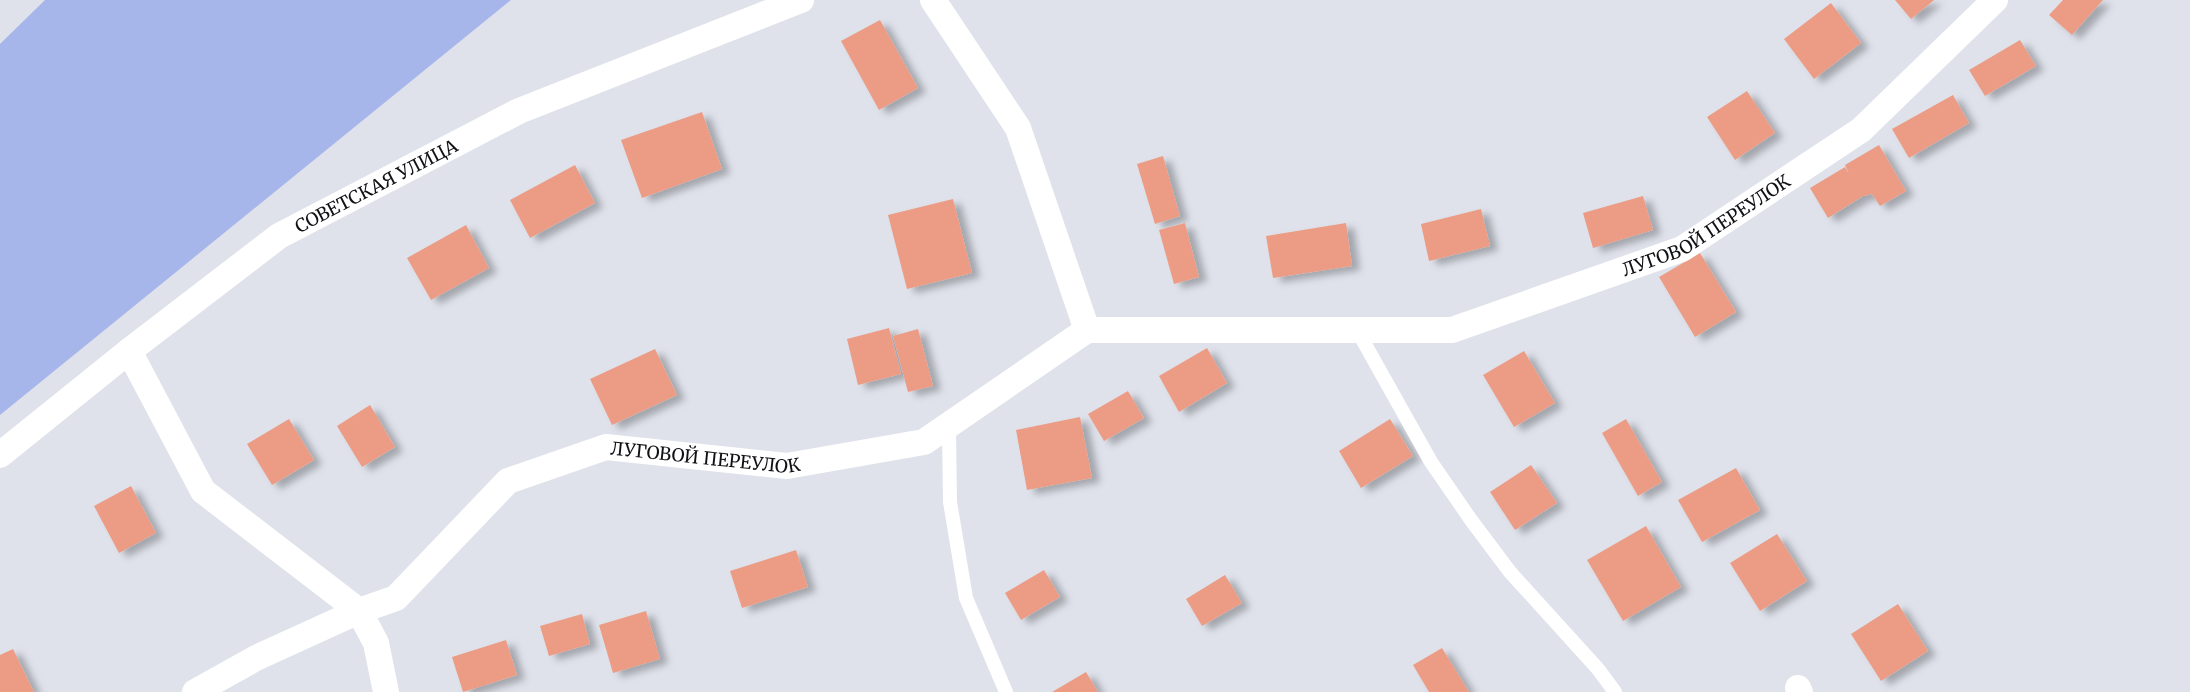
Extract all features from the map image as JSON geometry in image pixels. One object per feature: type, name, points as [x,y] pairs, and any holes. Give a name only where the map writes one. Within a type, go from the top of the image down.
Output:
[{"type":"street","name":"СОВЕТСКАЯ УЛИЦА","points":[[0,455],[129,351],[279,236],[519,111],[775,5],[801,0]]},
{"type":"street","points":[[933,0],[1018,128],[1087,330]]},
{"type":"street","name":"ЛУГОВОЙ ПЕРЕУЛОК","points":[[195,692],[256,658],[359,611],[396,598],[508,481],[606,447],[787,466],[924,442],[1087,330],[1452,330],[1682,249],[1861,130],[1995,0]]},
{"type":"street","points":[[129,351],[203,491],[359,611],[376,643],[386,692]]},
{"type":"lane","points":[[1357,330],[1431,462],[1471,520],[1510,572],[1598,669],[1615,692]]},
{"type":"lane","points":[[949,427],[950,502],[966,598],[1006,692]]},
{"type":"shaded area","points":[[45,0],[511,0],[0,415],[0,44]]},
{"type":"building","points":[[1895,0],[1934,0],[1911,19]]},
{"type":"building","points":[[2063,0],[2103,0],[2072,35],[2049,15]]},
{"type":"building","points":[[1831,3],[1861,43],[1814,79],[1784,39]]},
{"type":"building","points":[[880,20],[918,88],[879,110],[841,41]]},
{"type":"building","points":[[2020,40],[2036,66],[1985,96],[1969,70]]},
{"type":"building","points":[[1747,91],[1775,133],[1735,160],[1707,117]]},
{"type":"building","points":[[1953,95],[1969,123],[1909,158],[1892,129]]},
{"type":"building","points":[[702,112],[722,169],[642,198],[621,140]]},
{"type":"building","points":[[1879,145],[1906,191],[1880,206],[1872,194],[1863,196],[1828,218],[1810,188],[1845,167],[1849,174],[1845,165]]},
{"type":"building","points":[[1163,156],[1180,216],[1155,224],[1137,164]]},
{"type":"building","points":[[575,165],[595,203],[530,238],[510,200]]},
{"type":"building","points":[[1643,196],[1653,230],[1593,248],[1583,213]]},
{"type":"building","points":[[953,199],[972,273],[907,289],[888,215]]},
{"type":"building","points":[[1481,209],[1490,246],[1429,261],[1421,224]]},
{"type":"building","points":[[1185,223],[1199,277],[1174,284],[1159,230]]},
{"type":"building","points":[[1346,223],[1352,266],[1273,278],[1266,236]]},
{"type":"building","points":[[466,225],[489,268],[431,300],[407,258]]},
{"type":"building","points":[[1700,253],[1736,312],[1695,337],[1659,277]]},
{"type":"building","points":[[889,328],[901,374],[858,385],[847,339]]},
{"type":"building","points":[[918,329],[933,386],[908,392],[893,336]]},
{"type":"building","points":[[1207,348],[1227,383],[1179,412],[1159,376]]},
{"type":"building","points":[[655,349],[677,395],[612,425],[590,379]]},
{"type":"building","points":[[1524,351],[1555,403],[1514,427],[1483,375]]},
{"type":"building","points":[[1128,391],[1144,418],[1104,441],[1088,414]]},
{"type":"building","points":[[370,405],[395,447],[362,467],[337,426]]},
{"type":"building","points":[[1080,417],[1092,478],[1027,490],[1016,430]]},
{"type":"building","points":[[289,419],[314,460],[272,485],[247,444]]},
{"type":"building","points":[[1390,419],[1413,456],[1361,488],[1339,451]]},
{"type":"building","points":[[1626,419],[1662,482],[1638,496],[1602,433]]},
{"type":"building","points":[[1531,465],[1557,503],[1515,530],[1490,492]]},
{"type":"building","points":[[1736,468],[1760,510],[1702,542],[1678,500]]},
{"type":"building","points":[[131,486],[156,533],[119,553],[94,506]]},
{"type":"building","points":[[1646,526],[1681,587],[1623,621],[1587,560]]},
{"type":"building","points":[[1777,534],[1807,581],[1760,611],[1730,563]]},
{"type":"building","points":[[796,550],[808,587],[742,608],[730,571]]},
{"type":"building","points":[[1044,570],[1060,597],[1021,620],[1005,593]]},
{"type":"building","points":[[1225,575],[1242,603],[1202,626],[1186,599]]},
{"type":"building","points":[[1898,604],[1928,651],[1881,681],[1851,634]]},
{"type":"building","points":[[646,611],[660,659],[613,673],[599,625]]},
{"type":"building","points":[[582,614],[590,644],[549,656],[540,626]]},
{"type":"building","points":[[506,640],[517,675],[463,692],[452,657]]},
{"type":"building","points":[[1442,648],[1469,692],[1429,692],[1413,665]]},
{"type":"building","points":[[13,649],[34,692],[0,692],[0,655]]},
{"type":"building","points":[[1086,672],[1098,692],[1052,692]]}]
